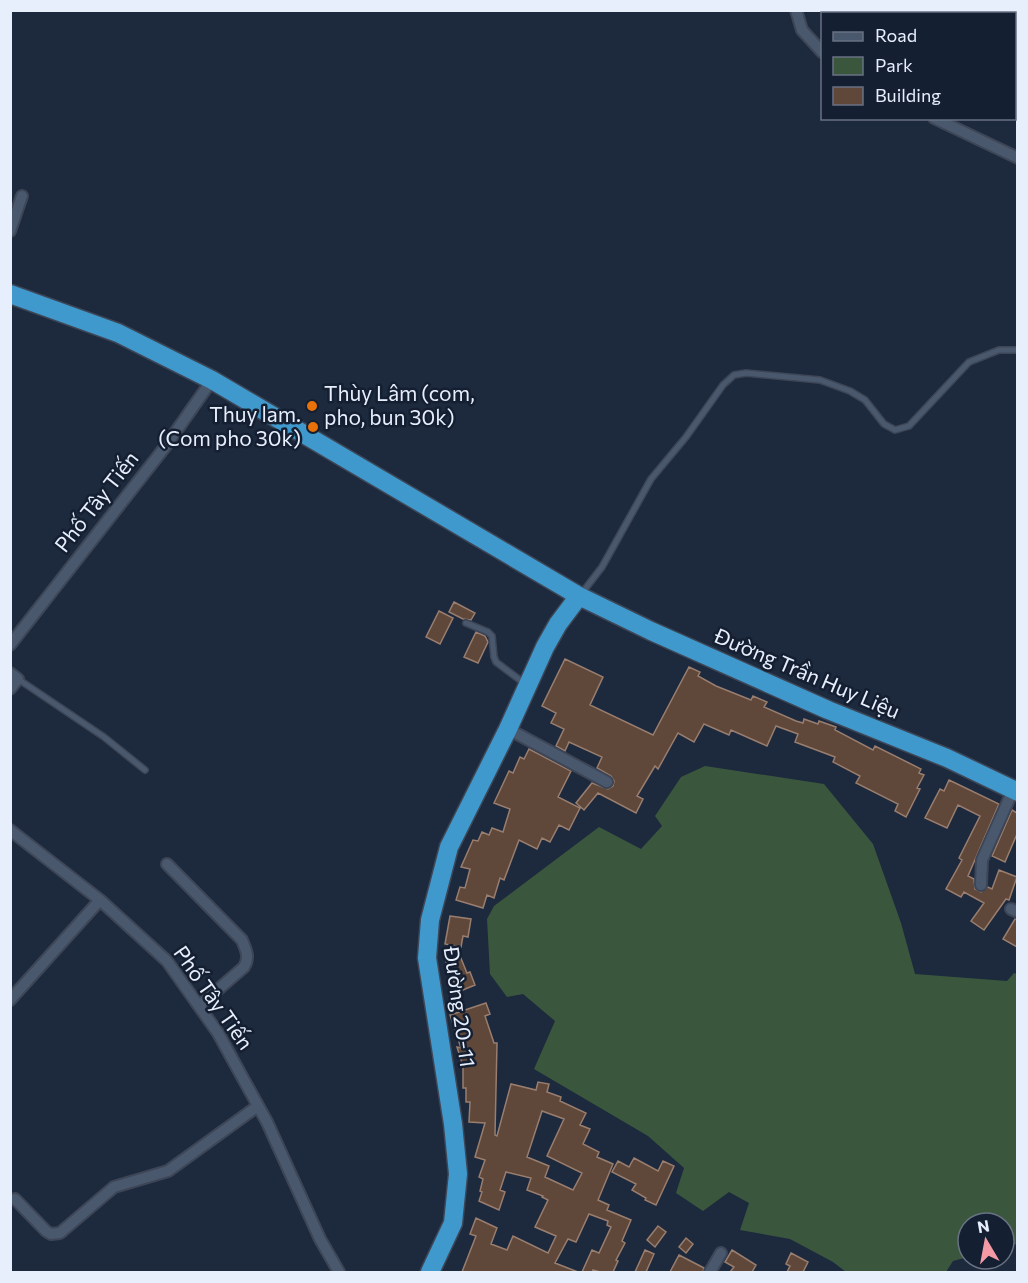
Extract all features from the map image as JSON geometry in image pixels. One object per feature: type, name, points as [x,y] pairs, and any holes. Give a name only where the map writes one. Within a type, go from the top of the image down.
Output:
[{"type":"highway","name":"Đường Trần Huy Liệu","points":[[10,294],[118,333],[212,380],[579,596],[661,636],[828,710],[947,758],[1015,791]]},
{"type":"highway","name":"Đường 20-11","points":[[430,1272],[453,1223],[458,1174],[453,1124],[427,958],[428,930],[435,893],[449,847],[508,729],[545,647],[558,624],[579,596]]},
{"type":"street","points":[[796,10],[802,30],[821,51]]},
{"type":"street","points":[[938,120],[1017,158]]},
{"type":"street","points":[[10,231],[22,196]]},
{"type":"street","name":"Phố Tây Tiến","points":[[10,645],[165,447],[212,380]]},
{"type":"street","points":[[10,689],[14,676]]},
{"type":"street","points":[[508,729],[607,782]]},
{"type":"street","points":[[981,885],[982,860],[1015,791]]},
{"type":"street","name":"Phố Tây Tiến","points":[[10,830],[100,900],[167,962],[218,1033],[258,1106],[327,1252],[339,1272]]},
{"type":"street","points":[[167,864],[242,940],[247,951],[248,960],[244,967],[199,1006]]},
{"type":"street","points":[[10,1000],[100,900]]},
{"type":"street","points":[[15,1199],[46,1231],[51,1234],[60,1233],[114,1187],[168,1171],[258,1106]]},
{"type":"street","points":[[710,1272],[721,1253]]},
{"type":"lane","points":[[579,596],[602,567],[651,479],[686,437],[723,385],[734,375],[746,373],[820,380],[850,391],[865,400],[884,424],[895,430],[909,426],[969,362],[999,350],[1017,350]]},
{"type":"lane","points":[[466,623],[492,636],[496,662],[528,686]]},
{"type":"lane","points":[[14,676],[104,737],[145,770]]},
{"type":"green space","points":[[705,766],[824,784],[873,844],[901,923],[915,974],[1007,981],[1014,973],[1017,974],[1017,1244],[1016,1211],[956,1211],[956,1260],[946,1272],[846,1272],[833,1262],[790,1239],[740,1230],[749,1203],[729,1192],[703,1211],[676,1193],[684,1168],[648,1136],[534,1069],[555,1021],[523,994],[507,997],[490,974],[487,919],[494,906],[599,827],[641,849],[662,826],[655,816],[681,777]]},
{"type":"building","points":[[454,602],[475,613],[471,620],[449,612]]},
{"type":"building","points":[[439,611],[453,618],[440,644],[426,637]]},
{"type":"building","points":[[476,632],[485,636],[488,642],[478,663],[464,657]]},
{"type":"building","points":[[565,659],[603,677],[590,705],[653,735],[689,667],[700,672],[698,676],[716,686],[751,700],[753,696],[767,702],[764,707],[796,721],[803,723],[804,719],[818,724],[819,721],[836,727],[835,730],[873,750],[875,746],[921,769],[919,773],[924,775],[917,788],[920,789],[906,817],[895,811],[898,804],[856,783],[860,776],[833,762],[835,757],[795,742],[798,734],[776,726],[767,746],[731,730],[729,735],[704,724],[694,742],[678,733],[658,769],[655,766],[637,796],[643,799],[636,813],[598,793],[584,810],[576,803],[592,783],[608,789],[613,786],[614,781],[611,776],[597,768],[602,757],[569,742],[565,751],[556,746],[564,729],[551,723],[556,713],[542,706]]},
{"type":"building","points":[[529,749],[571,771],[558,797],[580,808],[569,830],[559,825],[550,842],[542,838],[537,849],[519,840],[504,880],[500,878],[494,898],[487,895],[483,908],[456,900],[460,887],[465,888],[470,869],[461,867],[473,840],[478,841],[482,832],[489,835],[492,828],[503,832],[510,809],[494,803],[509,771],[513,773],[520,757],[524,759]]},
{"type":"building","points":[[949,780],[999,804],[968,876],[974,879],[975,889],[981,892],[988,887],[992,889],[999,870],[1017,877],[1009,900],[1006,899],[984,930],[971,921],[984,903],[964,892],[961,897],[946,889],[962,860],[959,858],[980,816],[958,805],[947,828],[925,818],[940,789],[944,791]]},
{"type":"building","points":[[1012,810],[1017,813],[1017,834],[1005,862],[992,856]]},
{"type":"building","points":[[450,916],[471,919],[468,937],[463,936],[461,947],[445,944]]},
{"type":"building","points":[[1017,919],[1017,947],[1003,939]]},
{"type":"building","points":[[460,956],[475,985],[458,992],[446,962]]},
{"type":"building","points":[[486,1003],[490,1014],[485,1016],[494,1043],[497,1043],[495,1135],[497,1136],[511,1084],[536,1090],[538,1082],[549,1084],[547,1092],[561,1097],[560,1101],[586,1113],[580,1125],[590,1129],[583,1144],[599,1152],[597,1157],[613,1164],[598,1200],[609,1205],[607,1210],[631,1220],[622,1241],[625,1243],[616,1260],[618,1261],[613,1272],[593,1270],[582,1272],[592,1250],[599,1253],[611,1227],[607,1225],[608,1221],[589,1214],[576,1242],[568,1239],[555,1263],[578,1272],[462,1272],[476,1236],[470,1234],[476,1218],[497,1228],[491,1244],[507,1250],[513,1236],[548,1253],[556,1236],[535,1227],[548,1200],[527,1190],[531,1178],[506,1172],[500,1190],[505,1192],[499,1210],[479,1201],[483,1179],[479,1177],[485,1160],[475,1157],[485,1123],[469,1122],[470,1102],[466,1102],[466,1088],[463,1088],[463,1066],[457,1047],[461,1048],[450,1015]],"holes":[[[542,1111],[564,1119],[547,1156],[582,1173],[573,1190],[545,1177],[549,1166],[527,1157]]]},
{"type":"building","points":[[634,1158],[658,1171],[663,1161],[674,1166],[656,1205],[632,1190],[636,1184],[612,1172],[618,1161],[629,1167]]},
{"type":"building","points":[[658,1226],[666,1232],[655,1247],[647,1240]]},
{"type":"building","points":[[686,1238],[693,1244],[686,1253],[679,1247]]},
{"type":"building","points":[[645,1250],[654,1254],[646,1272],[635,1272]]},
{"type":"building","points":[[732,1250],[756,1265],[752,1272],[730,1272],[734,1267],[725,1262]]},
{"type":"building","points":[[791,1253],[808,1262],[803,1272],[787,1272],[790,1266],[786,1264]]},
{"type":"building","points":[[679,1255],[704,1268],[703,1272],[670,1272]]},
{"type":"place","name":"Thùy Lâm (com, pho, bun 30k)","points":[[312,406]]},
{"type":"place","name":"Thuy lam. (Com pho 30k)","points":[[313,427]]}]
